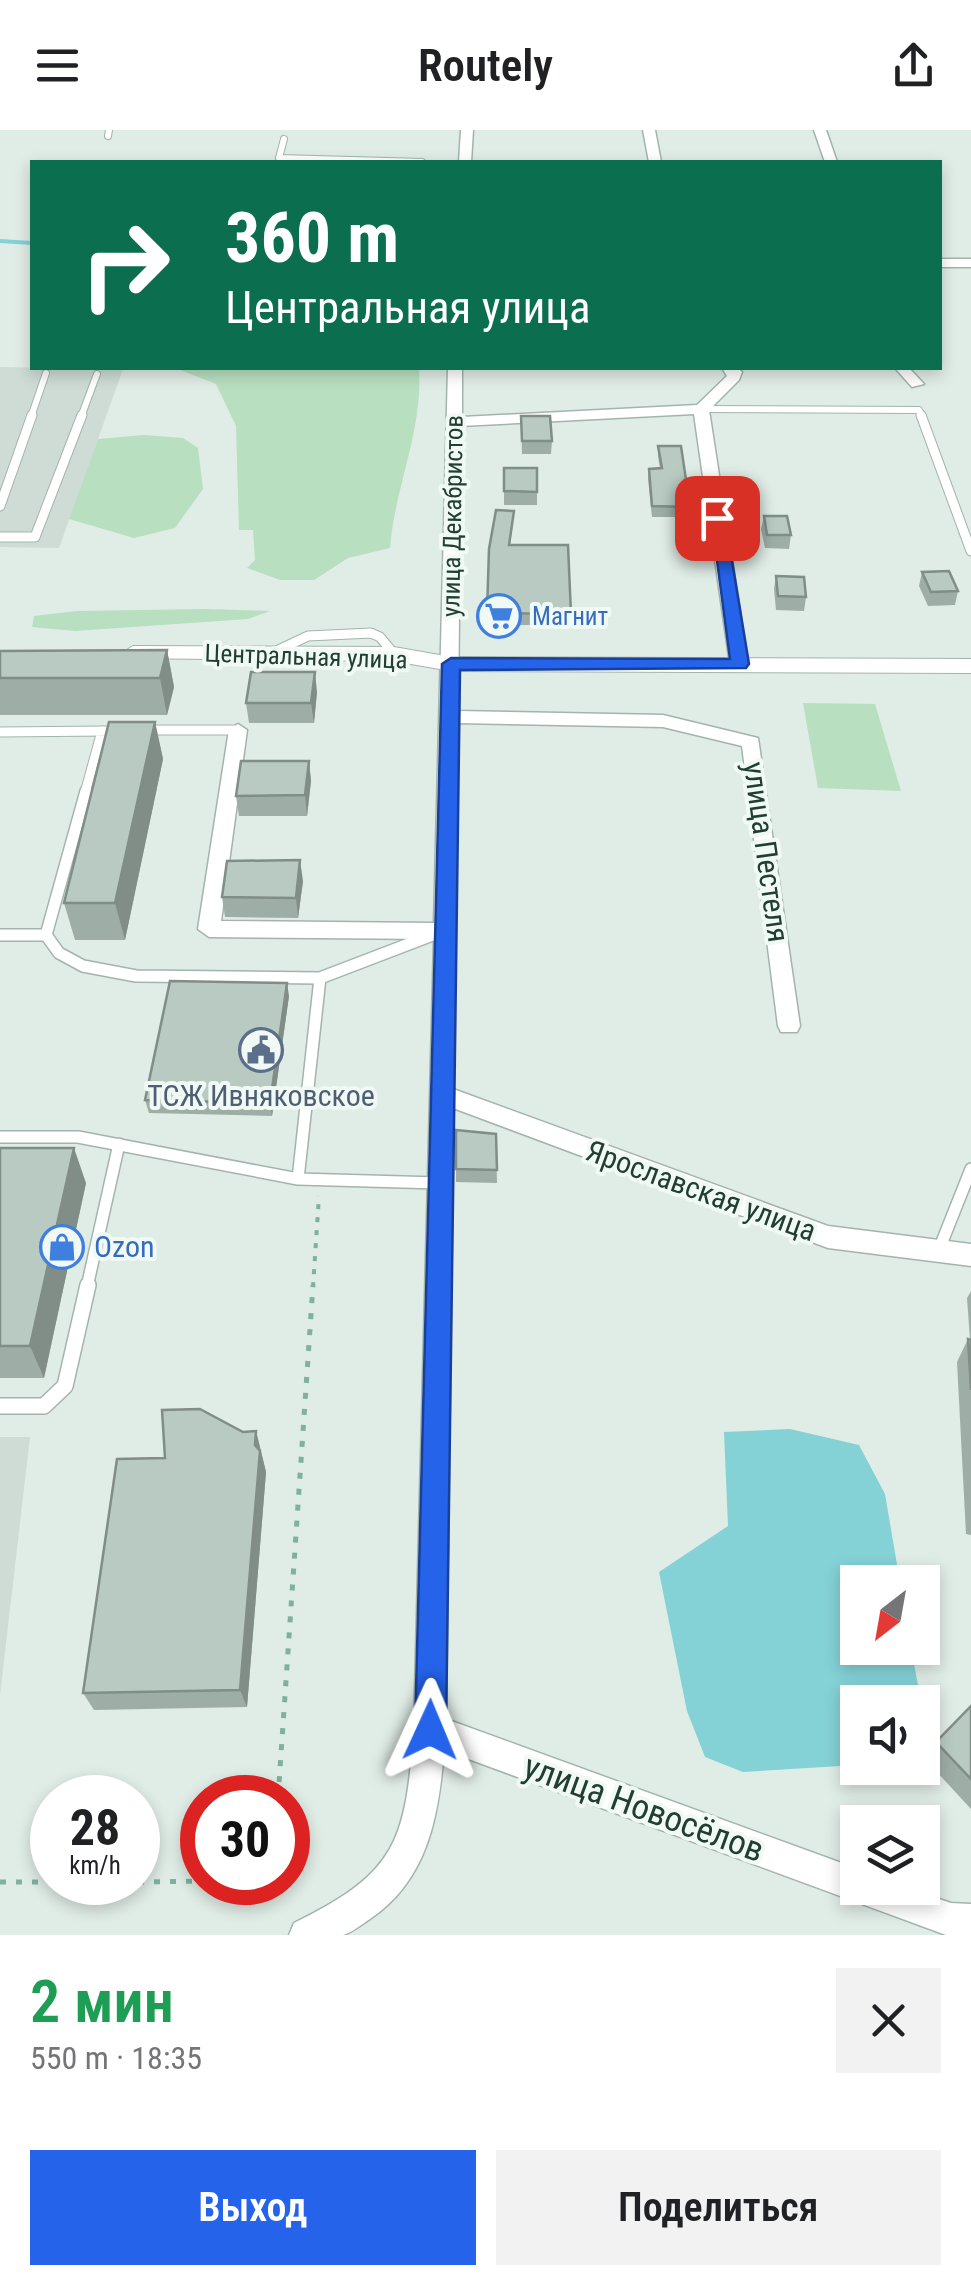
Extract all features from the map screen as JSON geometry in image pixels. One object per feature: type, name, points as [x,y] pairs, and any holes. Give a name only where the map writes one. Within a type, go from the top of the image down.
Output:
[{"type":"street","points":[[465,160],[467,130]]},
{"type":"street","points":[[649,130],[655,160]]},
{"type":"street","points":[[820,130],[830,160]]},
{"type":"street","points":[[942,263],[971,264]]},
{"type":"street","name":"улица Декабристов","points":[[306,1935],[378,1897],[409,1856],[426,1792],[455,370]]},
{"type":"street","points":[[452,422],[701,409],[734,377],[732,370]]},
{"type":"street","points":[[904,370],[917,384]]},
{"type":"street","points":[[701,409],[740,664]]},
{"type":"street","name":"Центральная улица","points":[[112,652],[394,654],[451,664],[971,666]]},
{"type":"street","name":"улица Пестеля","points":[[448,717],[663,720],[751,742],[789,1026]]},
{"type":"street","points":[[238,730],[209,928],[444,930]]},
{"type":"street","name":"Ярославская улица","points":[[440,1094],[828,1237],[971,1255]]},
{"type":"street","name":"улица Новосёлов","points":[[430,1730],[840,1880]]},
{"type":"street","name":"улица Новосёлов","points":[[905,1905],[958,1926]]},
{"type":"lane","points":[[284,139],[280,158],[351,160]]},
{"type":"lane","points":[[0,506],[46,373]]},
{"type":"lane","points":[[0,537],[35,537],[97,374]]},
{"type":"lane","points":[[701,409],[919,410],[971,550]]},
{"type":"lane","points":[[0,732],[238,730]]},
{"type":"lane","points":[[46,936],[102,731]]},
{"type":"lane","points":[[46,936],[59,952],[83,966],[136,976],[320,978],[444,930]]},
{"type":"lane","points":[[0,936],[46,936]]},
{"type":"lane","points":[[298,1179],[320,978]]},
{"type":"lane","points":[[0,1137],[78,1137],[298,1179],[438,1184]]},
{"type":"lane","points":[[0,1406],[44,1406],[64,1386],[119,1144]]},
{"type":"lane","points":[[938,1252],[971,1169]]},
{"type":"path","points":[[280,1775],[320,1181]]},
{"type":"path","points":[[0,1882],[30,1882]]},
{"type":"shaded area","points":[[0,367],[123,370],[59,548],[0,547]]},
{"type":"shaded area","points":[[0,1437],[30,1437],[0,1695]]},
{"type":"green space","points":[[180,370],[419,370],[417,414],[390,548],[348,558],[314,580],[280,580],[247,568],[255,560],[253,530],[239,530],[236,426],[216,384]]},
{"type":"green space","points":[[144,435],[183,438],[198,448],[203,489],[175,528],[134,538],[69,519],[98,439]]},
{"type":"green space","points":[[77,611],[270,611],[248,619],[75,631],[32,627],[34,616]]},
{"type":"green space","points":[[803,703],[875,704],[901,791],[818,788]]},
{"type":"water","points":[[790,1429],[859,1445],[885,1494],[897,1565],[840,1565],[840,1665],[914,1665],[918,1685],[840,1685],[840,1766],[743,1772],[705,1757],[687,1711],[659,1572],[728,1526],[724,1432]]},
{"type":"building","points":[[521,416],[550,416],[552,441],[522,441]]},
{"type":"building","points":[[658,446],[681,446],[690,507],[652,506],[649,469],[662,468]]},
{"type":"building","points":[[504,468],[537,468],[537,492],[504,491]]},
{"type":"building","points":[[496,510],[514,511],[509,545],[568,545],[571,614],[487,613],[489,549]]},
{"type":"building","points":[[764,516],[787,516],[791,535],[767,535]]},
{"type":"building","points":[[949,571],[958,591],[931,592],[922,572]]},
{"type":"building","points":[[776,576],[804,577],[806,597],[778,596]]},
{"type":"building","points":[[167,650],[160,678],[0,678],[0,651]]},
{"type":"building","points":[[251,672],[315,672],[311,703],[246,703]]},
{"type":"building","points":[[109,722],[155,722],[115,903],[64,903]]},
{"type":"building","points":[[241,761],[309,761],[305,795],[236,796]]},
{"type":"building","points":[[300,860],[296,898],[222,897],[227,861]]},
{"type":"building","points":[[170,981],[287,983],[270,1103],[145,1100]]},
{"type":"building","points":[[456,1130],[496,1134],[497,1170],[456,1169]]},
{"type":"building","points":[[0,1148],[74,1148],[30,1346],[0,1346]]},
{"type":"building","points":[[968,1339],[971,1340],[971,1390]]},
{"type":"building","points":[[200,1409],[243,1432],[256,1431],[255,1445],[260,1451],[240,1690],[83,1693],[117,1459],[165,1458],[162,1410]]},
{"type":"building","points":[[971,1706],[971,1779],[940,1746],[940,1738]]},
{"type":"waterway","points":[[0,241],[30,243]]},
{"type":"place","name":"Магнит","points":[[499,616]]},
{"type":"place","name":"ТСЖ Ивняковское","points":[[261,1050]]},
{"type":"place","name":"Ozon","points":[[62,1247]]},
{"type":"route","points":[[430,1730],[451,664],[740,664],[717,518]]}]
